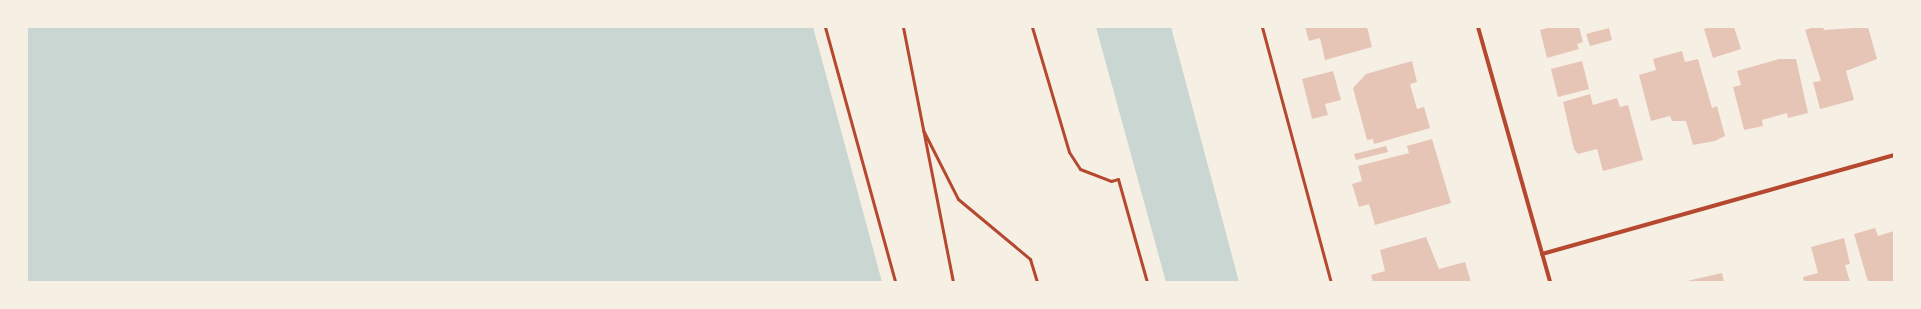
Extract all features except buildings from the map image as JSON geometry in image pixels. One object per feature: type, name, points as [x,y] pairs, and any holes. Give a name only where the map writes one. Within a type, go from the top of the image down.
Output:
[{"type":"street","points":[[1478,27],[1550,282]]},
{"type":"street","points":[[1542,254],[1894,155]]},
{"type":"lane","points":[[825,27],[895,282]]},
{"type":"lane","points":[[903,27],[953,282]]},
{"type":"lane","points":[[1032,27],[1069,152],[1080,169],[1111,181],[1118,179],[1147,282]]},
{"type":"lane","points":[[1262,27],[1331,282]]},
{"type":"lane","points":[[922,127],[958,198],[1030,259],[1037,282]]},
{"type":"shaded area","points":[[27,27],[813,27],[882,282],[27,282]]},
{"type":"shaded area","points":[[1096,27],[1171,27],[1239,282],[1166,282]]}]
